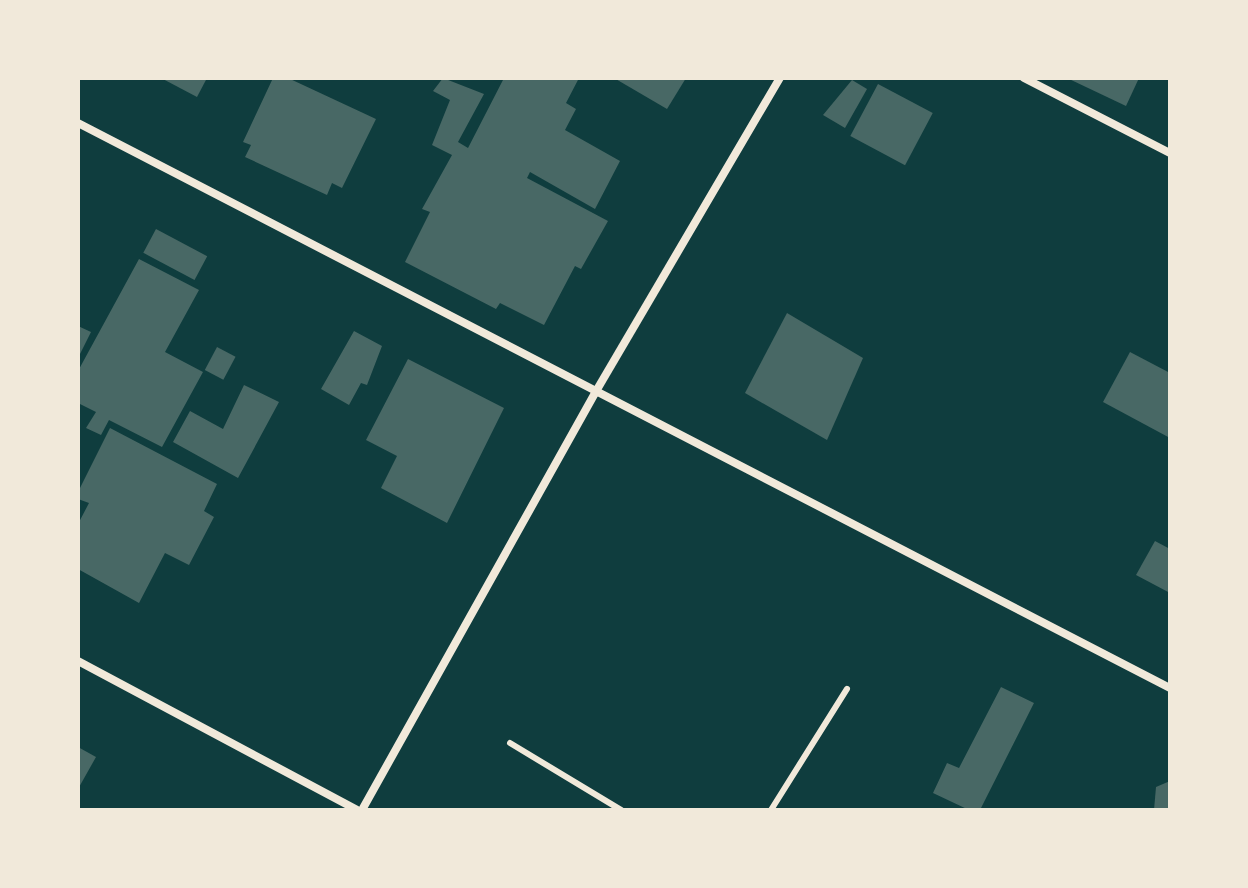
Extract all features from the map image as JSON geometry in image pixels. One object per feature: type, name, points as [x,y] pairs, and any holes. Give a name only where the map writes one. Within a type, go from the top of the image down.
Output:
[{"type":"street","points":[[78,661],[360,810],[595,393],[780,78]]},
{"type":"street","points":[[1024,78],[1170,153]]},
{"type":"street","points":[[78,123],[1170,688]]},
{"type":"lane","points":[[771,810],[847,689]]},
{"type":"lane","points":[[510,743],[621,810]]},
{"type":"building","points":[[161,78],[207,78],[197,97]]},
{"type":"building","points":[[273,78],[288,78],[376,119],[342,188],[332,183],[327,195],[245,157],[251,145],[243,142]]},
{"type":"building","points":[[443,78],[484,94],[458,142],[468,148],[504,78],[579,78],[566,103],[576,109],[565,130],[620,161],[595,209],[530,172],[527,178],[608,221],[581,269],[575,266],[544,325],[500,303],[496,309],[405,262],[430,212],[422,209],[452,155],[432,145],[450,100],[433,91]]},
{"type":"building","points":[[614,78],[686,78],[667,109]]},
{"type":"building","points":[[1067,78],[1139,78],[1126,106]]},
{"type":"building","points":[[852,80],[867,89],[845,128],[823,115]]},
{"type":"building","points":[[878,84],[933,113],[905,165],[850,136]]},
{"type":"building","points":[[156,229],[207,256],[195,280],[143,253]]},
{"type":"building","points":[[139,259],[199,290],[165,352],[203,372],[162,447],[109,420],[101,435],[86,428],[96,412],[78,403],[78,371]]},
{"type":"building","points":[[787,313],[863,358],[827,440],[745,393]]},
{"type":"building","points":[[78,326],[91,332],[78,358]]},
{"type":"building","points":[[354,331],[382,346],[367,385],[361,383],[349,405],[321,389]]},
{"type":"building","points":[[217,347],[236,357],[223,380],[205,370]]},
{"type":"building","points":[[1130,352],[1170,373],[1170,438],[1103,402]]},
{"type":"building","points":[[408,359],[504,408],[447,523],[381,488],[397,456],[366,440]]},
{"type":"building","points":[[244,385],[279,402],[238,478],[173,442],[190,411],[223,429]]},
{"type":"building","points":[[110,428],[217,484],[204,511],[214,517],[189,565],[165,553],[139,603],[78,569],[78,524],[89,503],[78,499],[78,492]]},
{"type":"building","points":[[1155,541],[1170,549],[1170,593],[1136,575]]},
{"type":"building","points":[[1001,687],[1034,703],[980,810],[969,810],[933,793],[947,763],[959,768]]},
{"type":"building","points":[[78,747],[96,757],[78,789]]},
{"type":"building","points":[[1170,781],[1170,810],[1154,810],[1156,787]]}]
